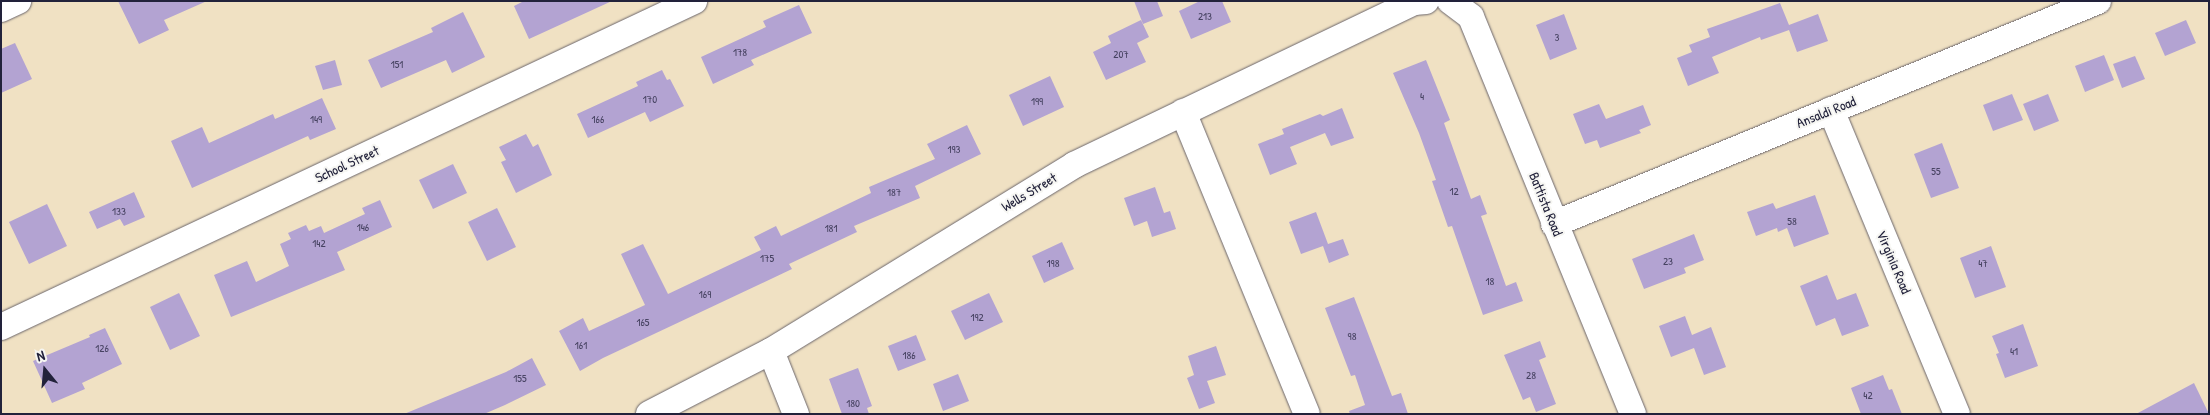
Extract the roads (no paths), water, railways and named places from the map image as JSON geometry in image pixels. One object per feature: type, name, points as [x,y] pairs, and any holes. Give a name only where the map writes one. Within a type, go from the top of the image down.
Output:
[{"type":"street","points":[[1,9],[18,1]]},
{"type":"street","name":"School Street","points":[[1,327],[694,1]]},
{"type":"street","name":"Wells Street","points":[[649,414],[771,351],[1074,165],[1414,2],[1426,1]]},
{"type":"street","name":"Battista Road","points":[[1450,1],[1471,17],[1633,414]]},
{"type":"street","name":"Ansaldi Road","points":[[1554,224],[2092,2]]},
{"type":"street","name":"Virginia Road","points":[[1831,110],[1957,414]]},
{"type":"street","points":[[1183,112],[1307,414]]},
{"type":"street","points":[[771,351],[796,414]]}]
